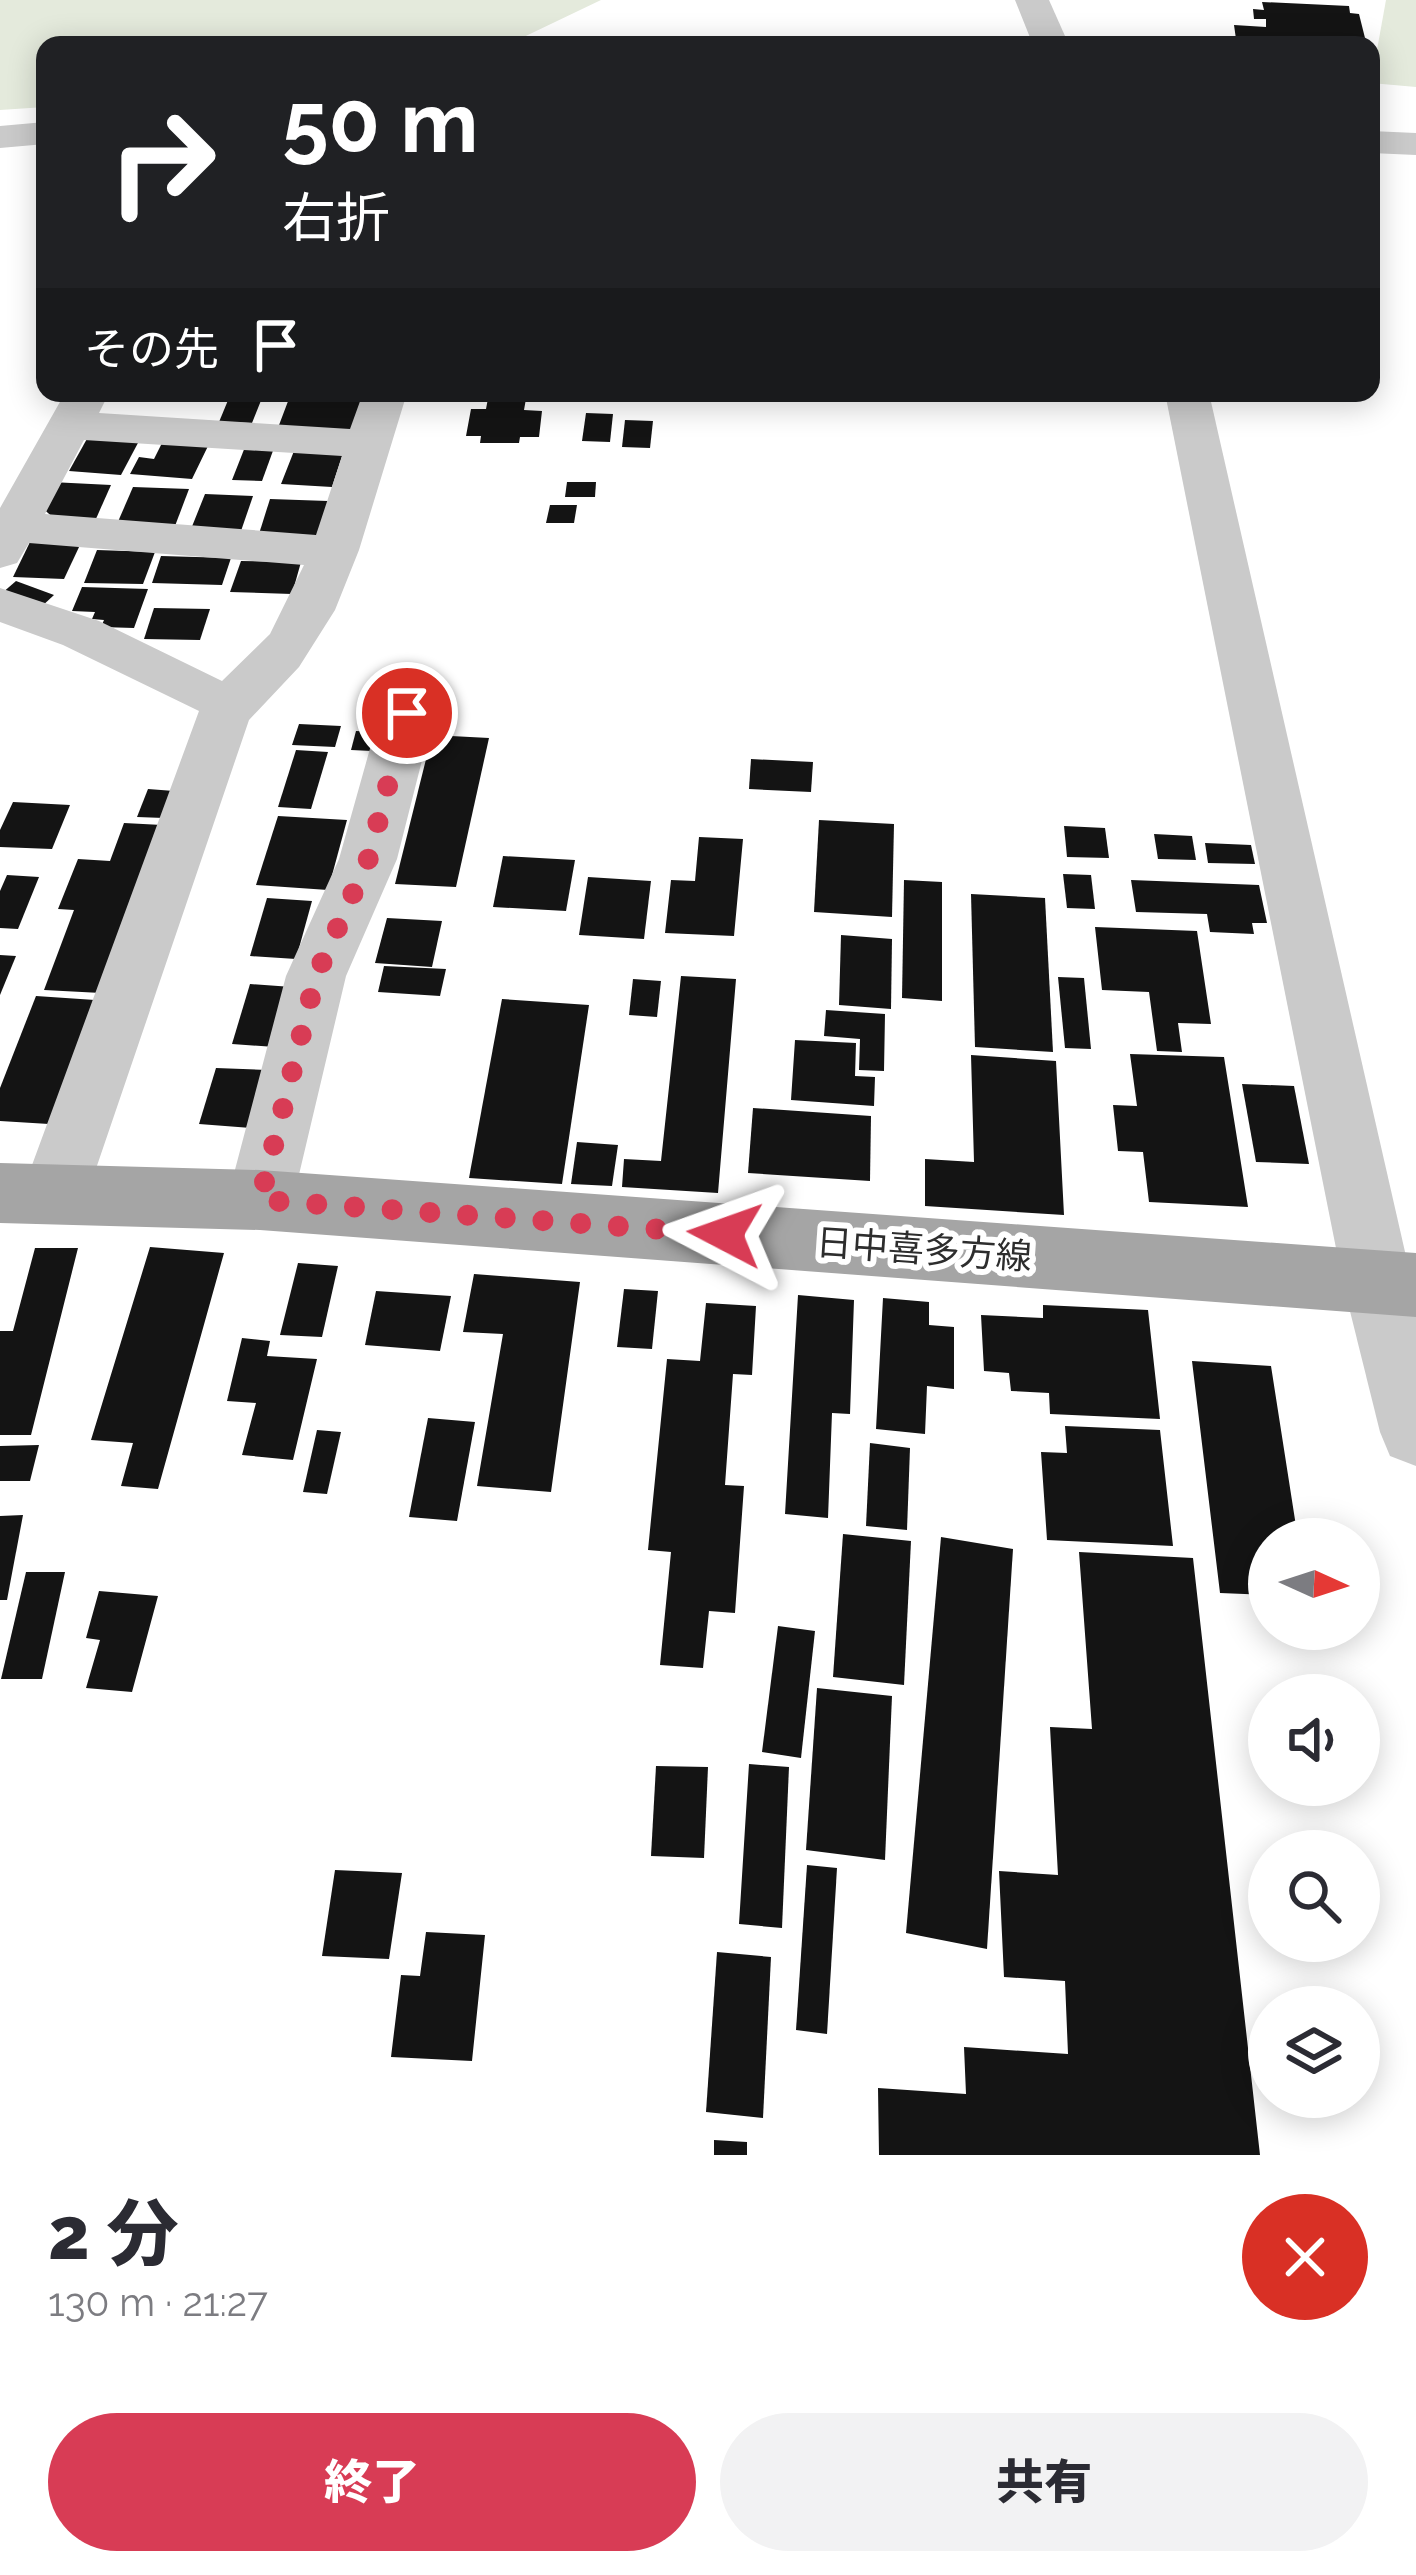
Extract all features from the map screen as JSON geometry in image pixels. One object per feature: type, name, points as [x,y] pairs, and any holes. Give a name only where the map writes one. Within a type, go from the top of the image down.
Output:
[{"type":"main road","name":"日中喜多方線","points":[[27,1194],[260,1200],[1396,1284]]},
{"type":"street","points":[[1032,0],[1047,36]]},
{"type":"street","points":[[0,136],[36,134]]},
{"type":"street","points":[[1380,142],[1416,144]]},
{"type":"street","points":[[264,438],[280,402]]},
{"type":"street","points":[[27,1194],[97,1064],[190,812],[210,744],[230,702],[264,675],[293,640],[312,606],[382,402]]},
{"type":"street","points":[[1189,402],[1396,1284],[1416,1432]]},
{"type":"street","points":[[331,552],[7,540],[78,409],[178,412],[264,438],[367,444]]},
{"type":"street","points":[[0,604],[81,633],[204,694],[230,702]]},
{"type":"street","points":[[260,1200],[316,976],[368,860],[407,713]]},
{"type":"shaded area","points":[[0,0],[601,0],[526,36],[36,36],[36,108],[0,110]]},
{"type":"shaded area","points":[[1386,0],[1416,0],[1416,87],[1380,84],[1379,36]]},
{"type":"building","points":[[1262,2],[1349,6],[1350,13],[1359,14],[1364,36],[1236,36],[1234,25],[1266,27],[1266,19],[1254,19],[1253,9],[1264,10]]},
{"type":"building","points":[[227,402],[260,402],[252,423],[219,422]]},
{"type":"building","points":[[288,402],[366,402],[355,436],[276,433]]},
{"type":"building","points":[[487,402],[525,402],[524,410],[542,411],[539,437],[520,437],[519,443],[480,443],[481,436],[466,436],[471,409],[486,409]]},
{"type":"building","points":[[586,413],[613,414],[610,442],[582,441]]},
{"type":"building","points":[[625,420],[653,421],[650,448],[622,447]]},
{"type":"building","points":[[88,437],[139,441],[121,475],[69,471]]},
{"type":"building","points":[[163,441],[209,444],[192,479],[130,474],[139,457],[154,459]]},
{"type":"building","points":[[245,447],[274,448],[262,481],[232,480]]},
{"type":"building","points":[[294,451],[343,453],[332,487],[281,484]]},
{"type":"building","points":[[51,482],[111,485],[95,521],[56,520],[40,506]]},
{"type":"building","points":[[567,482],[596,482],[595,497],[565,497]]},
{"type":"building","points":[[133,487],[189,489],[175,526],[117,524]]},
{"type":"building","points":[[205,494],[253,496],[241,531],[191,529]]},
{"type":"building","points":[[270,499],[328,501],[318,538],[258,537]]},
{"type":"building","points":[[550,505],[577,505],[574,523],[546,523]]},
{"type":"building","points":[[30,542],[80,545],[64,579],[13,577]]},
{"type":"building","points":[[97,550],[155,552],[143,584],[84,583]]},
{"type":"building","points":[[161,556],[231,558],[222,585],[152,583]]},
{"type":"building","points":[[241,561],[301,562],[292,594],[230,592]]},
{"type":"building","points":[[16,581],[54,595],[40,608],[1,594]]},
{"type":"building","points":[[82,587],[148,589],[134,628],[101,627],[104,620],[92,619],[95,612],[72,611]]},
{"type":"building","points":[[154,608],[210,609],[200,640],[144,639]]},
{"type":"building","points":[[299,724],[341,726],[335,747],[292,745]]},
{"type":"building","points":[[356,731],[377,732],[372,751],[351,750]]},
{"type":"building","points":[[432,735],[489,738],[456,887],[395,884]]},
{"type":"building","points":[[296,750],[328,752],[311,809],[278,807]]},
{"type":"building","points":[[751,759],[813,762],[811,792],[749,789]]},
{"type":"building","points":[[148,789],[174,791],[164,818],[137,817]]},
{"type":"building","points":[[13,802],[70,805],[52,849],[0,847],[0,830]]},
{"type":"building","points":[[278,816],[347,820],[328,890],[256,885]]},
{"type":"building","points":[[819,820],[894,824],[892,917],[814,912]]},
{"type":"building","points":[[124,823],[162,825],[101,993],[44,990],[74,910],[58,909],[78,859],[110,861]]},
{"type":"building","points":[[1064,826],[1105,828],[1109,858],[1067,857]]},
{"type":"building","points":[[1154,834],[1192,836],[1196,860],[1158,859]]},
{"type":"building","points":[[699,837],[743,839],[734,936],[665,933],[671,880],[695,881]]},
{"type":"building","points":[[1205,843],[1251,845],[1255,864],[1208,863]]},
{"type":"building","points":[[503,856],[575,860],[566,911],[493,907]]},
{"type":"building","points":[[1063,874],[1091,875],[1095,909],[1067,908]]},
{"type":"building","points":[[7,875],[39,877],[18,929],[0,928],[0,891]]},
{"type":"building","points":[[588,877],[651,881],[644,939],[579,935]]},
{"type":"building","points":[[904,880],[942,882],[942,1001],[902,998]]},
{"type":"building","points":[[1131,880],[1259,885],[1267,923],[1252,923],[1254,934],[1210,932],[1207,914],[1136,912]]},
{"type":"building","points":[[971,894],[1045,898],[1053,1052],[975,1047]]},
{"type":"building","points":[[267,898],[312,901],[296,959],[250,956]]},
{"type":"building","points":[[387,918],[442,921],[432,967],[375,963]]},
{"type":"building","points":[[1095,927],[1197,931],[1211,1024],[1178,1023],[1182,1052],[1157,1051],[1149,992],[1102,990]]},
{"type":"building","points":[[841,935],[892,939],[891,1009],[839,1005]]},
{"type":"building","points":[[0,955],[16,956],[0,995]]},
{"type":"building","points":[[384,966],[446,969],[440,996],[378,992]]},
{"type":"building","points":[[681,976],[736,979],[718,1193],[622,1187],[624,1159],[661,1161]]},
{"type":"building","points":[[1058,977],[1084,978],[1091,1049],[1065,1048]]},
{"type":"building","points":[[633,979],[661,981],[657,1017],[629,1015]]},
{"type":"building","points":[[250,984],[292,987],[275,1047],[232,1044]]},
{"type":"building","points":[[36,996],[95,1000],[49,1124],[0,1121],[0,1088]]},
{"type":"building","points":[[502,999],[589,1005],[562,1184],[469,1178]]},
{"type":"building","points":[[826,1010],[885,1014],[884,1071],[859,1070],[860,1039],[824,1036]]},
{"type":"building","points":[[795,1040],[856,1043],[855,1076],[875,1077],[874,1106],[791,1100]]},
{"type":"building","points":[[1130,1054],[1224,1057],[1248,1207],[1149,1202],[1143,1152],[1118,1151],[1113,1105],[1137,1106]]},
{"type":"building","points":[[971,1055],[1056,1061],[1064,1215],[925,1206],[925,1159],[974,1162]]},
{"type":"building","points":[[216,1068],[267,1070],[251,1128],[199,1124]]},
{"type":"building","points":[[1242,1084],[1294,1086],[1309,1164],[1256,1162]]},
{"type":"building","points":[[753,1108],[871,1116],[870,1181],[748,1173]]},
{"type":"building","points":[[577,1142],[618,1145],[612,1186],[571,1184]]},
{"type":"building","points":[[150,1247],[224,1253],[158,1489],[121,1486],[133,1443],[91,1440]]},
{"type":"building","points":[[35,1248],[78,1248],[31,1435],[0,1435],[0,1331],[13,1331]]},
{"type":"building","points":[[298,1263],[338,1266],[322,1337],[280,1335]]},
{"type":"building","points":[[474,1274],[580,1282],[551,1492],[477,1486],[503,1334],[463,1332]]},
{"type":"building","points":[[624,1289],[658,1291],[652,1349],[617,1347]]},
{"type":"building","points":[[376,1291],[451,1296],[440,1351],[365,1345]]},
{"type":"building","points":[[798,1295],[854,1300],[850,1414],[832,1413],[828,1518],[785,1514]]},
{"type":"building","points":[[883,1298],[929,1302],[929,1325],[954,1327],[954,1389],[927,1386],[925,1434],[876,1429]]},
{"type":"building","points":[[706,1303],[756,1306],[752,1375],[733,1374],[725,1485],[744,1486],[735,1613],[709,1611],[703,1668],[660,1665],[671,1552],[648,1550],[667,1359],[700,1361]]},
{"type":"building","points":[[1043,1305],[1148,1310],[1160,1419],[1050,1414],[1049,1393],[1011,1391],[1009,1373],[984,1371],[981,1315],[1043,1318]]},
{"type":"building","points":[[242,1338],[270,1341],[267,1356],[317,1359],[293,1460],[242,1455],[256,1403],[227,1401]]},
{"type":"building","points":[[1192,1361],[1271,1366],[1295,1518],[1248,1518],[1248,1594],[1220,1593]]},
{"type":"building","points":[[428,1418],[475,1422],[457,1521],[409,1517]]},
{"type":"building","points":[[1065,1426],[1160,1430],[1173,1546],[1047,1540],[1041,1452],[1067,1453]]},
{"type":"building","points":[[317,1430],[341,1432],[327,1494],[303,1492]]},
{"type":"building","points":[[870,1443],[910,1448],[907,1530],[866,1526]]},
{"type":"building","points":[[39,1445],[30,1481],[0,1481],[0,1446]]},
{"type":"building","points":[[23,1515],[7,1600],[0,1600],[0,1516]]},
{"type":"building","points":[[843,1534],[911,1541],[904,1685],[833,1677]]},
{"type":"building","points":[[941,1537],[1013,1549],[987,1949],[906,1933]]},
{"type":"building","points":[[1079,1552],[1193,1558],[1248,2048],[1248,2118],[1256,2118],[1260,2155],[879,2155],[878,2088],[966,2094],[964,2047],[1068,2054],[1065,1981],[1004,1977],[999,1871],[1058,1875],[1050,1727],[1092,1729]]},
{"type":"building","points":[[26,1572],[65,1572],[42,1679],[1,1679]]},
{"type":"building","points":[[99,1591],[158,1596],[132,1692],[86,1688],[100,1640],[86,1638]]},
{"type":"building","points":[[778,1626],[815,1631],[801,1758],[762,1752]]},
{"type":"building","points":[[817,1688],[892,1696],[885,1860],[806,1850]]},
{"type":"building","points":[[749,1764],[789,1767],[782,1928],[739,1924]]},
{"type":"building","points":[[656,1766],[708,1767],[704,1858],[651,1856]]},
{"type":"building","points":[[807,1865],[837,1868],[827,2034],[796,2030]]},
{"type":"building","points":[[335,1870],[402,1873],[389,1959],[322,1956]]},
{"type":"building","points":[[426,1932],[485,1935],[472,2061],[391,2057],[401,1975],[420,1976]]},
{"type":"building","points":[[717,1952],[771,1957],[763,2118],[706,2112]]},
{"type":"building","points":[[714,2140],[747,2142],[747,2155],[714,2155]]},
{"type":"route","points":[[407,713],[368,860],[316,976],[260,1200],[725,1234]]}]
